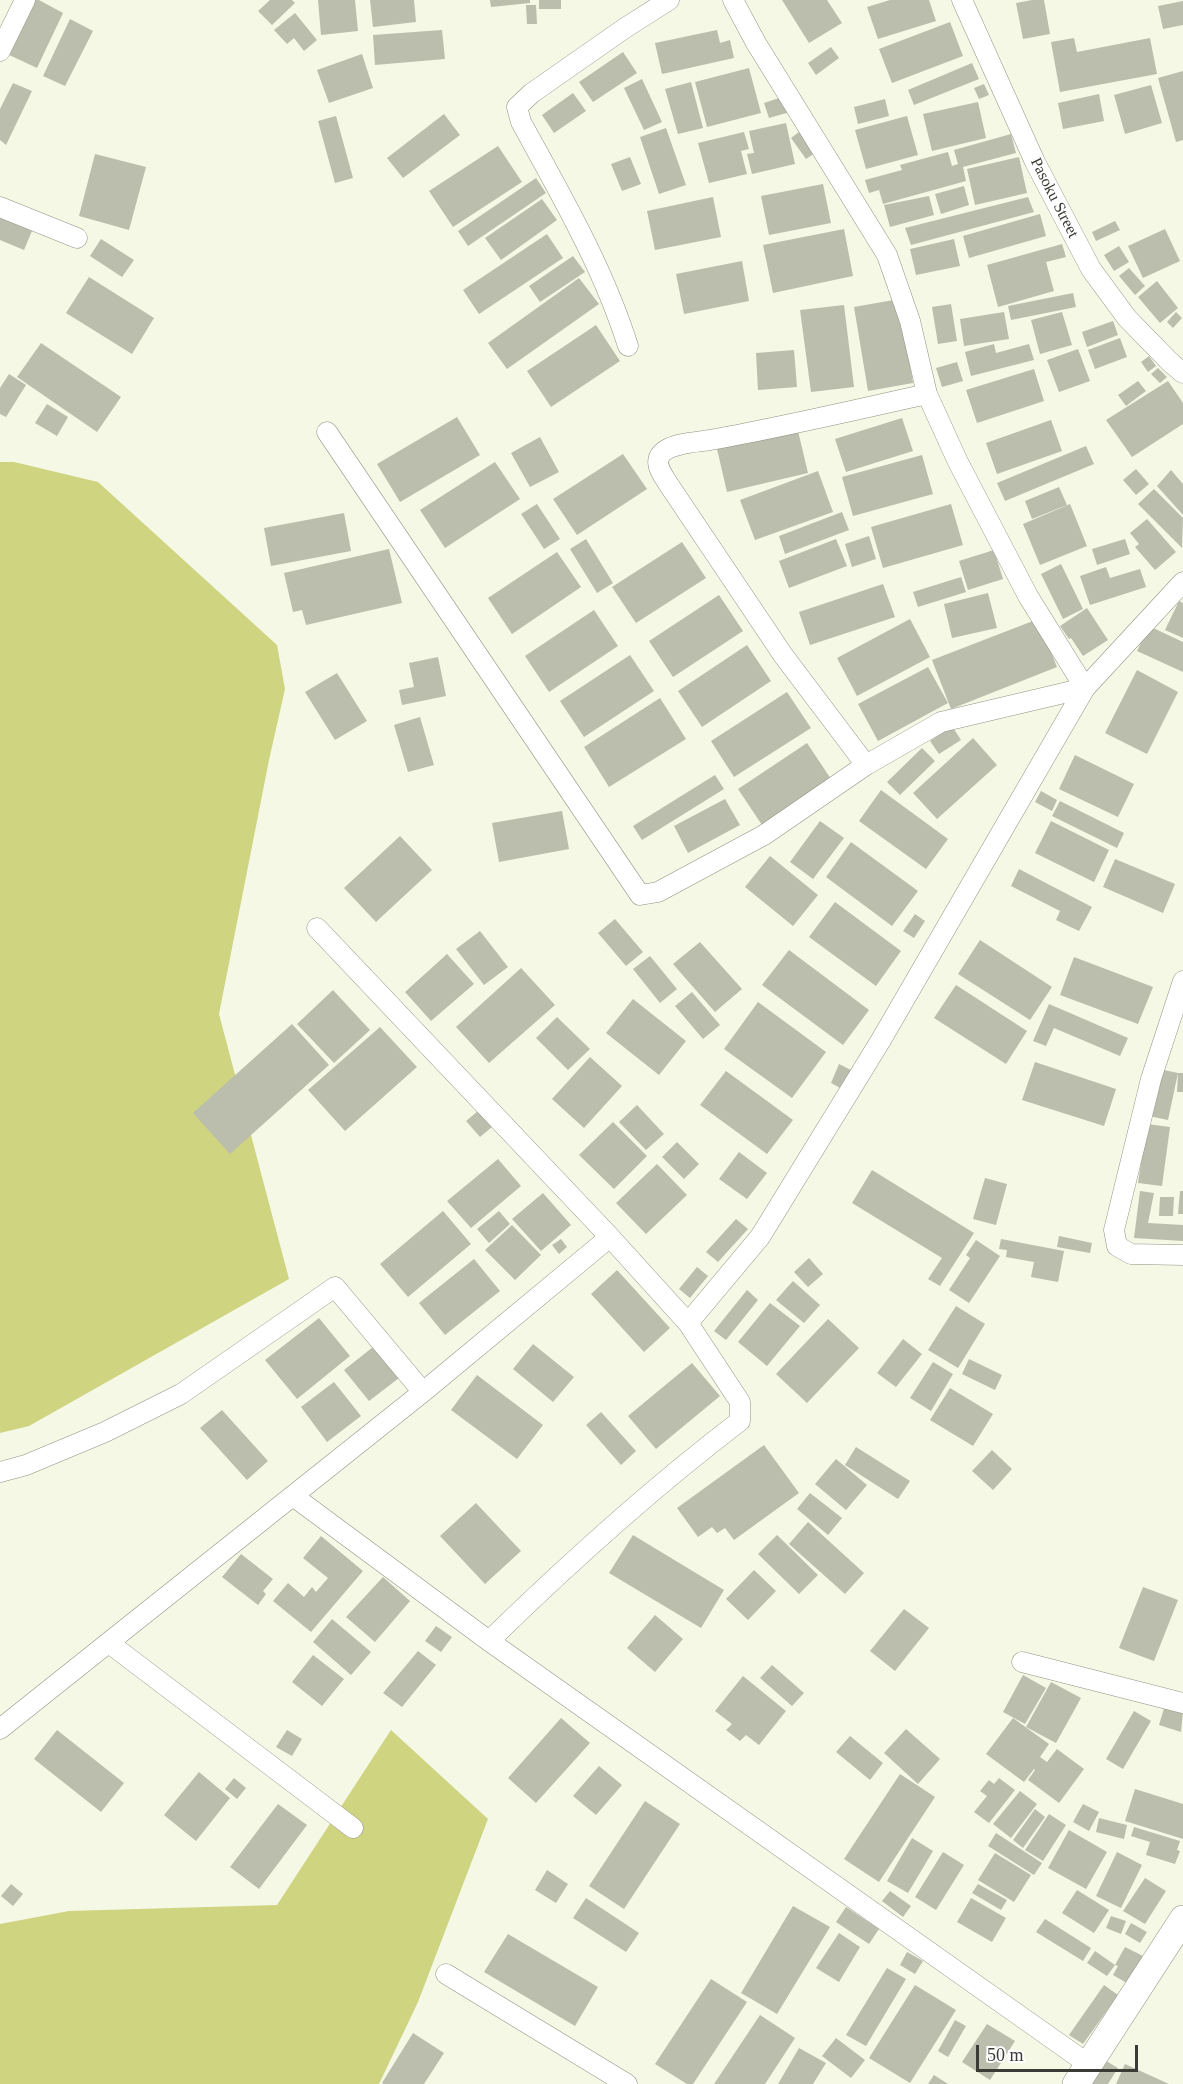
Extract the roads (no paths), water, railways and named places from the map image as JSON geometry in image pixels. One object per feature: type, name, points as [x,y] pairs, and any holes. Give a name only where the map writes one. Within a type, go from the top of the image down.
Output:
[{"type":"street","points":[[0,51],[25,0]]},
{"type":"street","points":[[628,346],[619,317],[574,219],[521,122],[517,107],[532,93],[669,0]]},
{"type":"street","points":[[733,0],[756,43],[887,255],[910,321],[927,394],[958,462],[1028,596],[1084,688]]},
{"type":"street","name":"Pasoku Street","points":[[962,0],[1035,162],[1091,269],[1127,318],[1183,373]]},
{"type":"street","points":[[0,207],[77,238]]},
{"type":"street","points":[[866,765],[783,655],[667,482],[659,468],[658,460],[663,452],[676,446],[763,430],[927,394]]},
{"type":"street","points":[[327,432],[640,895],[658,892],[764,835],[866,765],[940,722],[1084,688]]},
{"type":"street","points":[[688,1323],[759,1237],[880,1040],[1084,688],[1183,582]]},
{"type":"street","points":[[317,928],[610,1237],[688,1323],[740,1402],[740,1421],[548,1584],[489,1641]]},
{"type":"street","points":[[1183,981],[1151,1079],[1114,1230],[1117,1246],[1131,1254],[1183,1255]]},
{"type":"street","points":[[0,1729],[423,1392],[610,1237]]},
{"type":"street","points":[[0,1472],[26,1465],[105,1431],[181,1394],[335,1287],[423,1392]]},
{"type":"street","points":[[293,1496],[1082,2074],[1183,1919]]},
{"type":"street","points":[[110,1643],[353,1828]]},
{"type":"street","points":[[1022,1662],[1183,1703]]},
{"type":"street","points":[[446,1974],[627,2084]]}]
